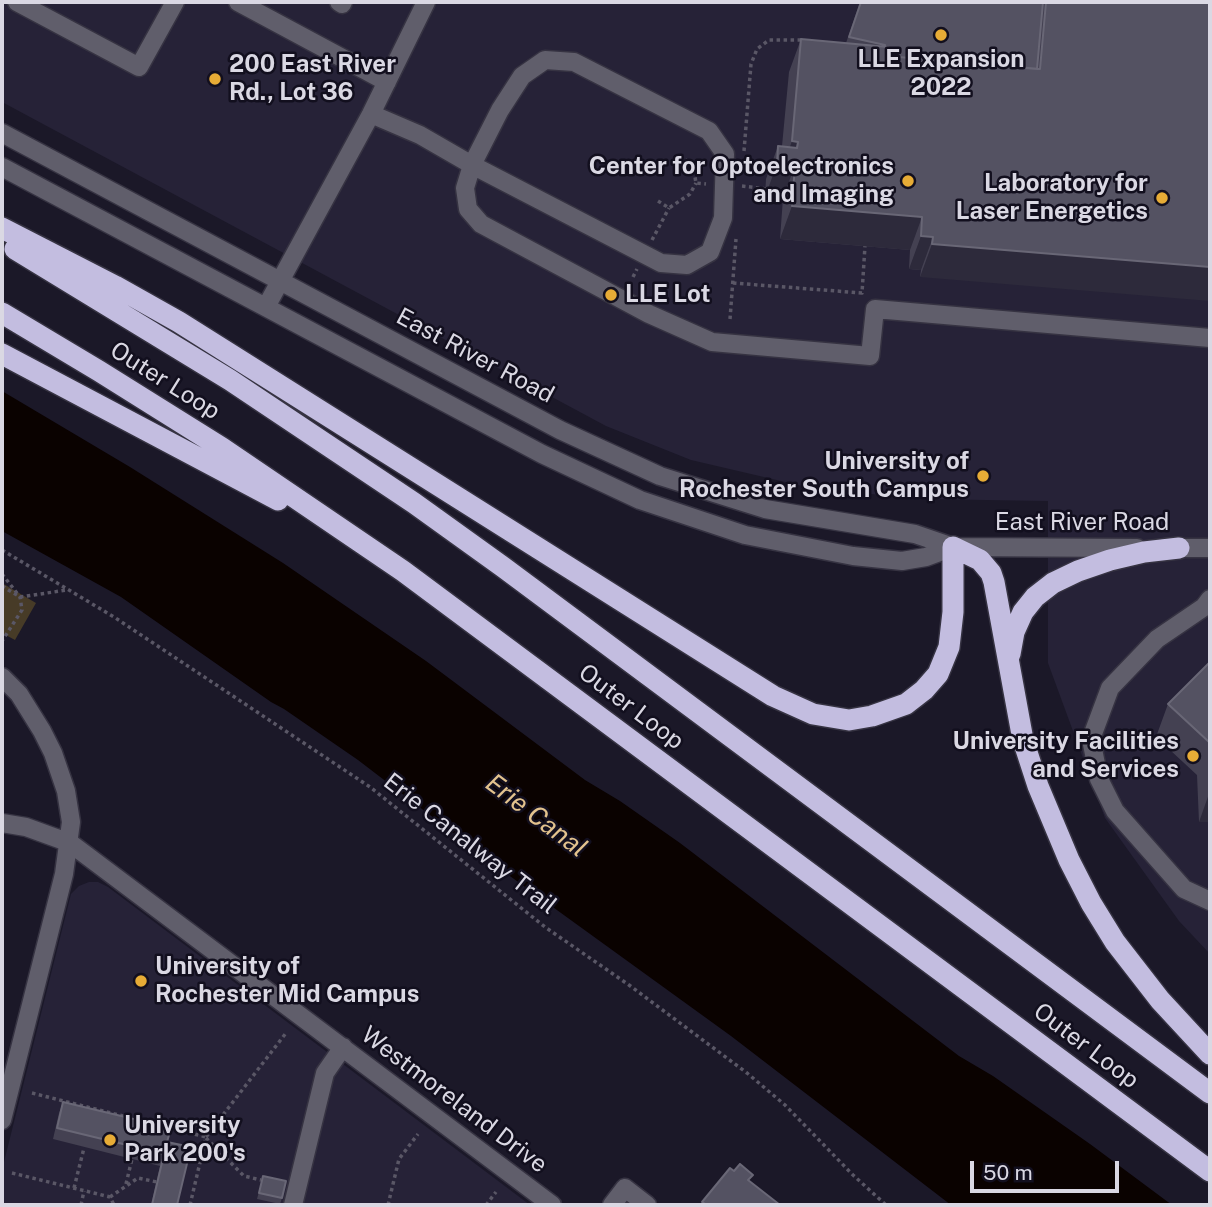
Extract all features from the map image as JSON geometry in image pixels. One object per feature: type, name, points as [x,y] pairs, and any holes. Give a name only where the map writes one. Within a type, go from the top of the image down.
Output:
[{"type":"highway","points":[[2,228],[116,286],[179,322],[773,696],[813,714],[849,720],[872,716],[906,704],[932,683],[943,666],[949,647],[953,600],[953,547],[981,560],[991,573],[1023,740],[1038,786],[1080,882],[1115,942],[1160,1000],[1210,1054]]},
{"type":"highway","name":"Outer Loop","points":[[2,241],[210,367],[434,517],[1210,1093]]},
{"type":"highway","name":"Outer Loop","points":[[2,313],[181,422],[374,551],[1210,1171]]},
{"type":"highway","points":[[2,354],[374,551]]},
{"type":"highway","points":[[1009,670],[1018,622],[1028,604],[1044,589],[1066,576],[1094,565],[1136,554],[1179,548]]},
{"type":"street","points":[[17,2],[139,67],[175,2]]},
{"type":"street","points":[[239,2],[387,82]]},
{"type":"street","points":[[266,307],[371,114],[426,2]]},
{"type":"street","points":[[371,114],[420,135],[472,165],[661,263],[687,265],[710,252],[723,218],[725,154],[709,131],[574,62],[545,60],[522,76],[500,110],[472,165],[465,188],[468,209],[481,224],[649,314],[712,342],[870,356],[875,309],[1210,338]]},
{"type":"street","name":"East River Road","points":[[2,133],[560,430],[660,476],[765,509],[836,523],[915,534],[953,547],[1210,548]]},
{"type":"street","name":"East River Road","points":[[2,167],[574,470],[640,500],[675,513],[780,543],[890,561],[926,557],[953,547]]},
{"type":"street","points":[[1210,599],[1204,607],[1157,639],[1110,688],[1091,739],[1099,779],[1115,811],[1184,889],[1210,901]]},
{"type":"street","points":[[2,677],[29,707],[53,753],[66,791],[70,843],[7,1078],[2,1120]]},
{"type":"street","name":"Westmoreland Drive","points":[[2,823],[26,827],[70,843],[552,1205]]},
{"type":"street","points":[[293,1205],[325,1073],[343,1047]]},
{"type":"street","points":[[612,1205],[625,1188],[648,1205]]},
{"type":"path","points":[[743,159],[751,64],[757,49],[769,40],[810,41]]},
{"type":"path","points":[[649,246],[669,208],[691,194],[696,183]]},
{"type":"path","points":[[658,201],[669,208]]},
{"type":"path","points":[[730,319],[737,228]]},
{"type":"path","points":[[733,283],[862,293],[865,246]]},
{"type":"path","name":"Erie Canalway Trail","points":[[2,550],[114,617],[370,787],[537,921],[747,1073],[785,1105],[886,1205]]},
{"type":"path","points":[[2,575],[20,597],[22,610],[2,641]]},
{"type":"path","points":[[2,586],[20,597],[69,590]]},
{"type":"path","points":[[190,1205],[206,1137],[286,1033]]},
{"type":"path","points":[[32,1093],[206,1137],[244,1176],[261,1180]]},
{"type":"path","points":[[139,1133],[141,1120]]},
{"type":"path","points":[[388,1205],[399,1159],[418,1134]]},
{"type":"path","points":[[74,1188],[84,1147]]},
{"type":"path","points":[[126,1186],[132,1159]]},
{"type":"path","points":[[12,1172],[110,1198],[114,1205]]},
{"type":"path","points":[[110,1198],[138,1178],[157,1182]]},
{"type":"path","points":[[81,1205],[84,1191]]},
{"type":"path","points":[[486,1205],[496,1192]]},
{"type":"shaded area","name":"University of Rochester South Campus","points":[[2,2],[1210,2],[1210,954],[1179,921],[1105,818],[1048,663],[1048,501],[922,499],[811,488],[691,460],[606,426],[2,102]]},
{"type":"shaded area","points":[[2,583],[36,603],[15,640],[2,633]]},
{"type":"shaded area","name":"University of Rochester Mid Campus","points":[[98,882],[108,887],[530,1205],[2,1205],[2,1170],[71,894],[79,886]]},
{"type":"water","name":"Erie Canal","points":[[2,391],[283,563],[426,661],[585,780],[680,843],[959,1056],[993,1076],[1172,1205],[951,1205],[731,1036],[503,871],[358,760],[121,597],[2,531]]},
{"type":"building","name":"LLE Expansion 2022","points":[[861,2],[1043,2],[1037,69],[887,56],[888,47],[885,45],[849,37]]},
{"type":"building","points":[[1046,2],[1210,2],[1210,267],[932,244],[933,237],[921,236],[922,217],[792,206],[795,165],[777,164],[778,146],[797,148],[798,142],[792,141],[801,39],[888,47],[887,56],[1040,69]]},
{"type":"building","points":[[1210,662],[1210,771],[1209,742],[1168,704]]},
{"type":"building","points":[[63,1102],[171,1128],[167,1142],[191,1147],[177,1205],[152,1205],[164,1154],[57,1128]]},
{"type":"building","points":[[740,1164],[753,1175],[748,1180],[780,1205],[707,1205],[702,1202],[730,1168],[734,1171]]},
{"type":"building","points":[[263,1176],[286,1181],[282,1198],[259,1193]]},
{"type":"place","name":"LLE Expansion 2022","points":[[941,35]]},
{"type":"place","name":"200 East River Rd., Lot 36","points":[[215,79]]},
{"type":"place","name":"Center for Optoelectronics and Imaging","points":[[908,181]]},
{"type":"place","name":"Laboratory for Laser Energetics","points":[[1162,198]]},
{"type":"place","name":"LLE Lot","points":[[611,295]]},
{"type":"place","name":"University of Rochester South Campus","points":[[983,476]]},
{"type":"place","name":"University Facilities and Services","points":[[1193,756]]},
{"type":"place","name":"University of Rochester Mid Campus","points":[[141,981]]},
{"type":"place","name":"University Park 200's","points":[[110,1140]]}]
